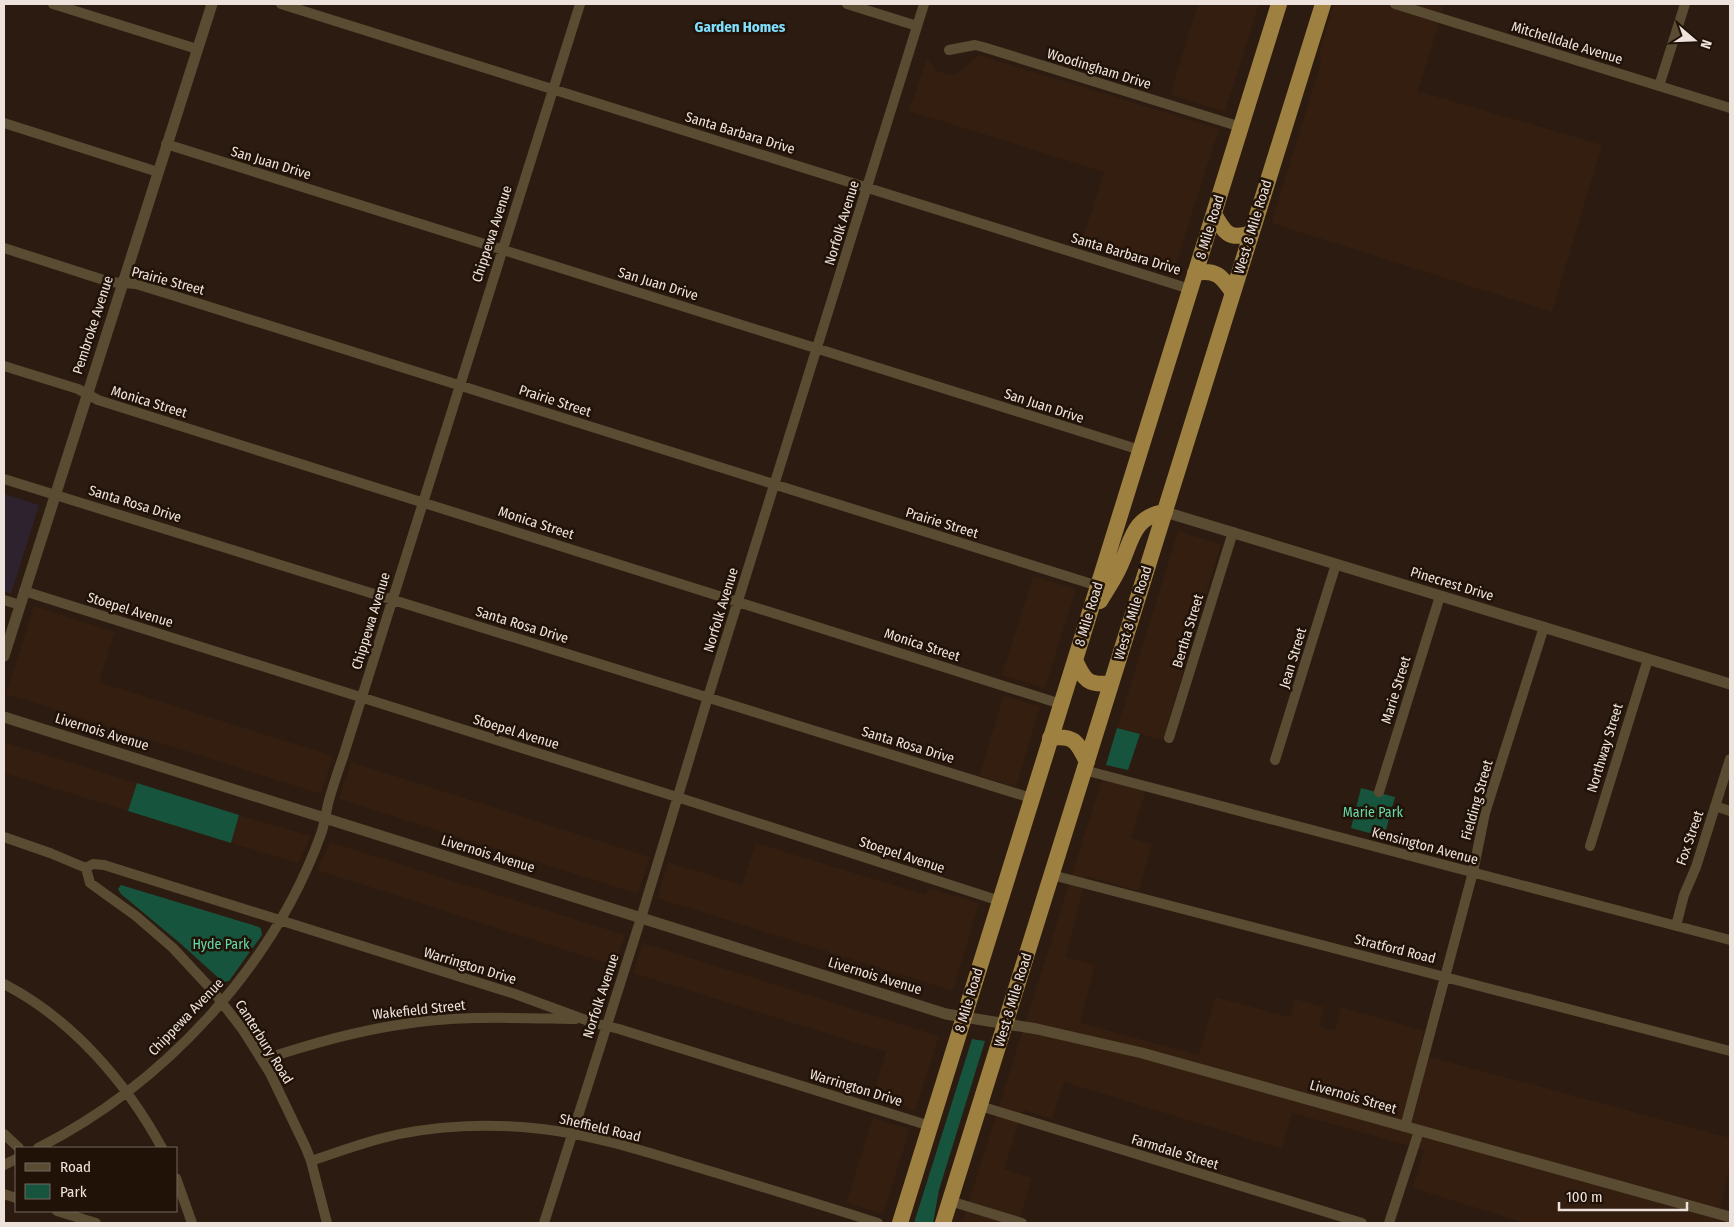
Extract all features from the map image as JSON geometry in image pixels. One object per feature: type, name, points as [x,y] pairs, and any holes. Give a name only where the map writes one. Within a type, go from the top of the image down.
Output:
[{"type":"highway","name":"8 Mile Road","points":[[900,1223],[1279,4]]},
{"type":"highway","name":"West 8 Mile Road","points":[[943,1223],[1323,4]]},
{"type":"highway","points":[[1214,214],[1221,226],[1230,235],[1241,236],[1251,233]]},
{"type":"highway","points":[[1193,281],[1203,272],[1216,273],[1226,281],[1233,293]]},
{"type":"highway","points":[[1086,625],[1120,567],[1134,532],[1148,518],[1165,512]]},
{"type":"highway","points":[[1074,660],[1081,674],[1089,682],[1098,685],[1111,683]]},
{"type":"highway","points":[[1050,738],[1071,738],[1080,748],[1085,766]]},
{"type":"street","points":[[53,4],[197,49]]},
{"type":"street","name":"Pembroke Avenue","points":[[4,656],[54,494],[212,4]]},
{"type":"street","name":"Santa Barbara Drive","points":[[282,4],[867,188],[1193,281]]},
{"type":"street","name":"Chippewa Avenue","points":[[40,1147],[72,1130],[126,1092],[202,1025],[242,977],[280,921],[306,870],[322,833],[329,802],[422,501],[580,4]]},
{"type":"street","points":[[846,4],[917,26]]},
{"type":"street","name":"Norfolk Avenue","points":[[544,1223],[641,918],[924,4]]},
{"type":"street","name":"Mitchelldale Avenue","points":[[1395,4],[1730,108]]},
{"type":"street","points":[[1659,86],[1685,4]]},
{"type":"street","name":"Woodingham Drive","points":[[949,50],[975,45],[983,47],[1240,128]]},
{"type":"street","points":[[4,123],[158,172]]},
{"type":"street","name":"San Juan Drive","points":[[166,144],[1140,450]]},
{"type":"street","name":"Prairie Street","points":[[4,248],[110,282],[144,287],[1098,586]]},
{"type":"street","name":"Monica Street","points":[[4,366],[78,389],[98,400],[1061,704]]},
{"type":"street","name":"Santa Rosa Drive","points":[[4,479],[1031,798]]},
{"type":"street","name":"Pinecrest Drive","points":[[1165,512],[1730,684]]},
{"type":"street","name":"Bertha Street","points":[[1169,738],[1233,532]]},
{"type":"street","name":"Jean Street","points":[[1275,760],[1336,564]]},
{"type":"street","name":"Stoepel Avenue","points":[[24,591],[1000,901]]},
{"type":"street","name":"Marie Street","points":[[1379,792],[1440,596]]},
{"type":"street","points":[[4,600],[20,606]]},
{"type":"street","name":"Fielding Street","points":[[1405,1127],[1473,872],[1485,814],[1544,627]]},
{"type":"street","name":"Northway Street","points":[[1590,846],[1648,659]]},
{"type":"street","name":"Livernois Avenue","points":[[4,717],[940,1012],[964,1017]]},
{"type":"street","name":"Fox Street","points":[[1676,926],[1684,895],[1696,867],[1730,759]]},
{"type":"street","name":"Kensington Avenue","points":[[1085,766],[1730,940]]},
{"type":"street","points":[[1715,806],[1730,811]]},
{"type":"street","name":"Warrington Drive","points":[[4,838],[50,853],[86,868],[93,864],[104,865],[515,994],[606,1026],[930,1126]]},
{"type":"street","name":"Canterbury Road","points":[[86,868],[90,883],[136,916],[188,963],[222,1001],[244,1030],[288,1107],[311,1161],[326,1223]]},
{"type":"street","name":"Stratford Road","points":[[1052,875],[1730,1051]]},
{"type":"street","points":[[4,984],[57,1019],[81,1040],[108,1069],[136,1105],[161,1147]]},
{"type":"street","name":"Livernois Street","points":[[964,1017],[1006,1023],[1142,1053],[1730,1218]]},
{"type":"street","name":"Wakefield Street","points":[[262,1060],[325,1040],[400,1024],[474,1018],[584,1019]]},
{"type":"street","name":"Farmdale Street","points":[[980,1106],[1362,1223]]},
{"type":"street","name":"Sheffield Road","points":[[311,1161],[384,1138],[437,1129],[506,1126],[541,1129],[572,1133],[657,1155],[878,1223]]},
{"type":"street","points":[[1389,1223],[1419,1131]]},
{"type":"street","points":[[4,1134],[18,1147]]},
{"type":"street","points":[[178,1184],[192,1223]]},
{"type":"street","points":[[950,1201],[1022,1223]]},
{"type":"street","points":[[60,1212],[96,1223]]},
{"type":"shaded area","points":[[1198,4],[1259,4],[1225,112],[1170,95]]},
{"type":"shaded area","points":[[1334,4],[1445,4],[1418,91],[1602,145],[1552,312],[1271,223],[1321,63],[1319,55]]},
{"type":"shaded area","points":[[979,55],[1219,129],[1173,273],[1081,244],[1104,172],[909,111],[927,58],[937,71],[951,75],[959,72]]},
{"type":"shaded area","points":[[4,494],[39,505],[11,594],[4,591]]},
{"type":"shaded area","points":[[1178,531],[1221,544],[1163,740],[1117,728]]},
{"type":"shaded area","points":[[1033,576],[1076,589],[1045,688],[1002,675]]},
{"type":"shaded area","points":[[34,606],[115,632],[99,682],[333,756],[321,794],[6,694]]},
{"type":"shaded area","points":[[1004,695],[1040,707],[1016,787],[979,776]]},
{"type":"shaded area","points":[[4,742],[137,783],[128,811],[4,773]]},
{"type":"shaded area","points":[[351,762],[650,857],[638,894],[339,799]]},
{"type":"shaded area","points":[[1105,770],[1148,783],[1131,838],[1152,844],[1139,891],[1086,876],[1066,957],[1095,965],[1080,1023],[1199,1055],[1215,997],[1290,1017],[1295,999],[1324,1007],[1319,1026],[1335,1031],[1341,1007],[1424,1031],[1419,1054],[1730,1138],[1730,1167],[1719,1213],[1730,1217],[1730,1223],[1524,1223],[1413,1188],[1424,1150],[1292,1113],[1282,1149],[1064,1082],[1052,1119],[1023,1110],[1004,1169],[1032,1178],[1019,1223],[962,1223]]},
{"type":"shaded area","points":[[239,815],[311,836],[298,863],[231,843]]},
{"type":"shaded area","points":[[330,842],[625,935],[615,966],[317,870]]},
{"type":"shaded area","points":[[756,843],[926,895],[929,888],[979,903],[953,991],[657,898],[668,862],[742,885]]},
{"type":"shaded area","points":[[643,943],[939,1036],[915,1111],[872,1097],[886,1052],[633,973]]},
{"type":"shaded area","points":[[873,1118],[910,1129],[883,1214],[846,1203]]},
{"type":"green space","points":[[1117,728],[1140,734],[1128,770],[1106,765]]},
{"type":"green space","points":[[137,783],[239,815],[231,843],[128,811]]},
{"type":"green space","name":"Marie Park","points":[[1361,788],[1395,797],[1384,837],[1351,828]]},
{"type":"green space","name":"Hyde Park","points":[[121,885],[259,927],[262,935],[229,981],[223,982],[121,894],[118,889]]},
{"type":"green space","points":[[972,1039],[985,1041],[939,1190],[933,1223],[914,1223]]},
{"type":"district","name":"Garden Homes","points":[[740,27]]}]
